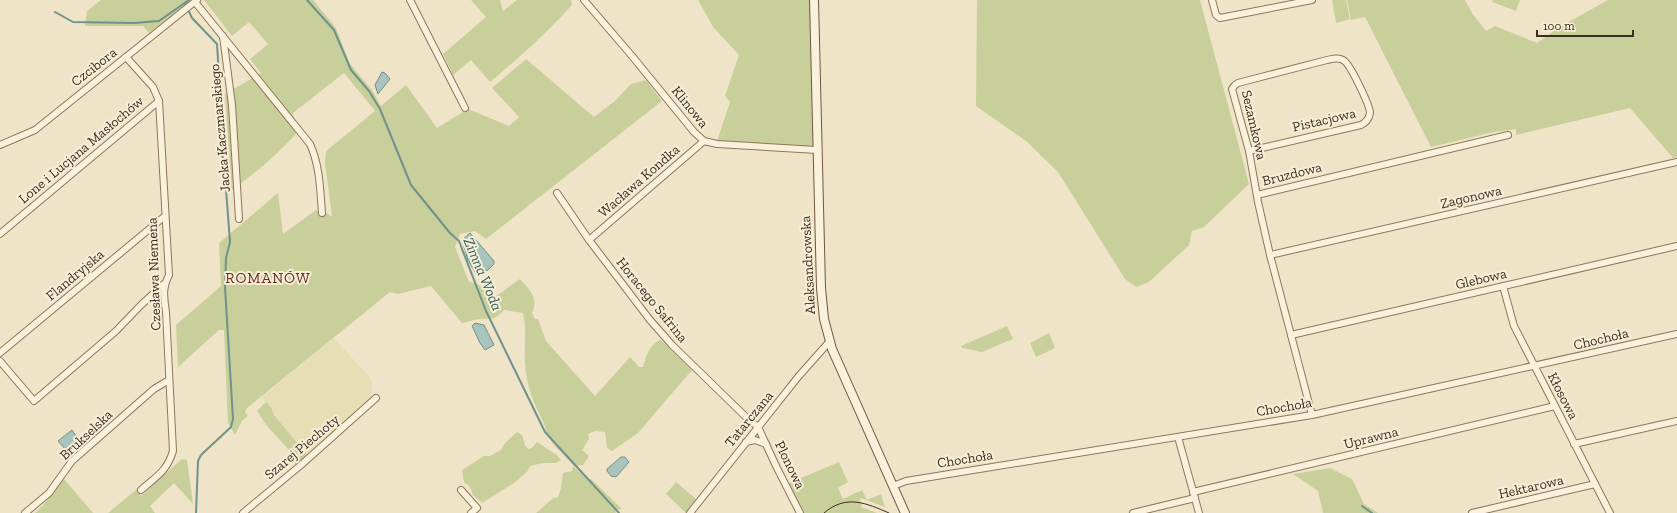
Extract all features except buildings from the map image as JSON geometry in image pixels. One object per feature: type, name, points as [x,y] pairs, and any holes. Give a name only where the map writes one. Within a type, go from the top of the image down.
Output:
[{"type":"main road","name":"Aleksandrowska","points":[[814,0],[821,298],[824,319],[829,342],[905,513]]},
{"type":"street","points":[[410,0],[465,108]]},
{"type":"street","name":"Klinowa","points":[[584,0],[623,44],[694,132],[704,141],[725,145],[817,150]]},
{"type":"street","points":[[1212,0],[1216,15],[1220,18],[1312,0]]},
{"type":"street","points":[[196,1],[310,144],[319,169],[322,213]]},
{"type":"street","name":"Czcibora","points":[[0,145],[35,130],[196,1]]},
{"type":"street","name":"Jacka Kaczmarskiego","points":[[223,36],[232,105],[239,219]]},
{"type":"street","name":"Czesława Niemena","points":[[126,57],[154,87],[159,101],[168,276],[164,284],[173,451],[169,463],[164,470],[141,490]]},
{"type":"street","name":"Pistacjowa","points":[[1235,85],[1327,60],[1340,58],[1349,66],[1369,108],[1369,118],[1360,125],[1249,151]]},
{"type":"street","name":"Sezamkowa","points":[[1235,85],[1232,90],[1249,151],[1257,195]]},
{"type":"street","name":"Lone i Lucjana Masłochów","points":[[0,234],[159,101]]},
{"type":"street","name":"Bruzdowa","points":[[1312,415],[1270,255],[1257,195],[1508,134]]},
{"type":"street","name":"Wacława Kondka","points":[[589,240],[704,141]]},
{"type":"street","name":"Zagonowa","points":[[1270,255],[1677,162]]},
{"type":"street","name":"Horacego Safrina","points":[[557,193],[589,240],[661,333],[758,427]]},
{"type":"street","name":"Flandryjska","points":[[0,353],[165,216]]},
{"type":"street","name":"Glebowa","points":[[1291,335],[1677,246]]},
{"type":"street","points":[[0,361],[34,401],[116,331],[164,284]]},
{"type":"street","name":"Kłosowa","points":[[1503,286],[1514,326],[1610,513]]},
{"type":"street","name":"Chochoła","points":[[893,486],[906,481],[1312,415],[1677,334]]},
{"type":"street","name":"Tatarczana","points":[[690,513],[812,360],[829,342]]},
{"type":"street","name":"Brukselska","points":[[25,513],[49,493],[72,461],[154,389],[169,380]]},
{"type":"street","name":"Szarej Piechoty","points":[[243,513],[301,466],[376,398]]},
{"type":"street","name":"Uprawna","points":[[1132,513],[1194,495],[1555,406]]},
{"type":"street","points":[[1574,444],[1677,421]]},
{"type":"street","name":"Plonowa","points":[[758,427],[800,513]]},
{"type":"street","points":[[1178,437],[1199,513]]},
{"type":"street","points":[[746,442],[755,440],[766,444]]},
{"type":"street","name":"Hektarowa","points":[[1472,513],[1595,484]]},
{"type":"street","points":[[461,490],[477,508],[471,513]]},
{"type":"shaded area","points":[[334,338],[372,380],[372,398],[308,456],[274,415],[271,406],[261,398]]},
{"type":"green space","points":[[101,0],[192,0],[149,33],[143,26],[85,26],[87,11]]},
{"type":"green space","points":[[204,0],[313,0],[336,28],[350,64],[372,90],[381,106],[406,85],[437,128],[468,109],[509,126],[519,117],[492,88],[526,59],[594,117],[615,101],[631,84],[646,80],[662,101],[486,239],[475,231],[460,234],[455,247],[469,282],[482,288],[492,299],[520,279],[532,294],[534,299],[534,308],[532,313],[535,319],[538,319],[546,341],[595,396],[630,357],[639,367],[643,367],[651,347],[661,340],[692,370],[638,433],[612,451],[607,448],[605,432],[595,431],[588,434],[589,439],[582,450],[589,456],[583,465],[573,466],[587,479],[591,479],[622,509],[615,510],[616,513],[536,513],[553,498],[558,497],[563,473],[572,471],[573,465],[556,447],[546,432],[527,381],[523,313],[504,310],[494,318],[476,319],[462,323],[431,286],[398,294],[390,292],[247,408],[245,412],[248,416],[242,421],[235,435],[228,423],[224,330],[219,330],[178,367],[176,325],[221,286],[219,243],[278,193],[283,234],[316,210],[332,217],[325,162],[326,151],[375,111],[344,73],[293,113],[296,134],[281,150],[231,191],[225,94],[261,73],[250,59],[268,44],[249,22],[232,36]]},
{"type":"green space","points":[[471,0],[500,0],[503,11],[517,0],[571,0],[572,5],[512,64],[490,82],[471,60],[453,75],[443,54],[486,17]]},
{"type":"green space","points":[[698,0],[810,0],[814,147],[717,141],[730,102],[725,96],[739,55],[713,27]]},
{"type":"green space","points":[[977,0],[1200,0],[1249,184],[1204,227],[1192,231],[1189,245],[1149,282],[1136,287],[1125,279],[1058,172],[1026,141],[976,106]]},
{"type":"green space","points":[[1332,0],[1346,0],[1350,19],[1336,23]]},
{"type":"green space","points":[[1347,0],[1465,0],[1472,13],[1486,31],[1495,26],[1537,43],[1558,28],[1608,0],[1677,0],[1677,157],[1673,158],[1630,108],[1516,135],[1516,129],[1494,132],[1431,147],[1365,17],[1351,20]]},
{"type":"green space","points":[[1493,0],[1520,0],[1516,11],[1492,2]]},
{"type":"green space","points":[[1007,326],[1013,339],[982,352],[962,348],[961,346]]},
{"type":"green space","points":[[1049,333],[1055,348],[1036,357],[1030,343]]},
{"type":"green space","points":[[266,402],[271,407],[274,415],[308,456],[296,466],[290,451],[267,426],[257,411]]},
{"type":"green space","points":[[517,432],[522,435],[528,449],[532,448],[537,442],[557,455],[561,460],[556,463],[543,463],[530,466],[527,472],[514,483],[482,503],[473,495],[470,487],[464,482],[462,470],[484,456],[490,456],[501,450],[505,443]]},
{"type":"green space","points":[[182,459],[187,460],[193,504],[174,483],[150,506],[155,513],[108,513],[137,489],[141,496]]},
{"type":"green space","points":[[839,462],[848,482],[838,488],[843,499],[862,490],[867,500],[881,494],[885,507],[861,498],[861,507],[877,513],[802,513],[789,483]]},
{"type":"green space","points":[[1330,468],[1352,479],[1364,504],[1378,513],[1323,513],[1318,491],[1293,474]]},
{"type":"green space","points":[[64,479],[93,513],[35,513],[43,505]]},
{"type":"green space","points":[[676,482],[696,499],[686,513],[666,494]]},
{"type":"water","points":[[382,72],[385,73],[390,79],[378,94],[375,85]]},
{"type":"water","points":[[470,233],[494,261],[494,264],[488,270],[476,274],[468,260],[462,240]]},
{"type":"water","points":[[475,323],[484,325],[494,345],[485,350],[472,326]]},
{"type":"water","points":[[72,430],[80,442],[71,450],[66,450],[58,441]]},
{"type":"water","points":[[621,457],[625,457],[629,462],[616,477],[611,476],[607,469]]},
{"type":"waterway","points":[[55,12],[73,22],[134,23],[159,21],[189,0]]},
{"type":"waterway","name":"Zimna Woda","points":[[307,0],[334,30],[351,70],[369,91],[380,109],[411,185],[450,233],[459,241],[486,311],[545,432],[619,513]]},
{"type":"waterway","points":[[185,3],[192,18],[217,44],[222,125],[221,150],[224,163],[230,242],[226,258],[225,287],[233,419],[231,427],[201,455],[198,461],[196,513]]},
{"type":"waterway","points":[[1362,506],[1372,513]]},
{"type":"tram line","points":[[824,513],[832,507],[848,502],[856,502],[872,506],[889,513]]},
{"type":"district","name":"ROMANÓW","points":[[268,278]]}]
